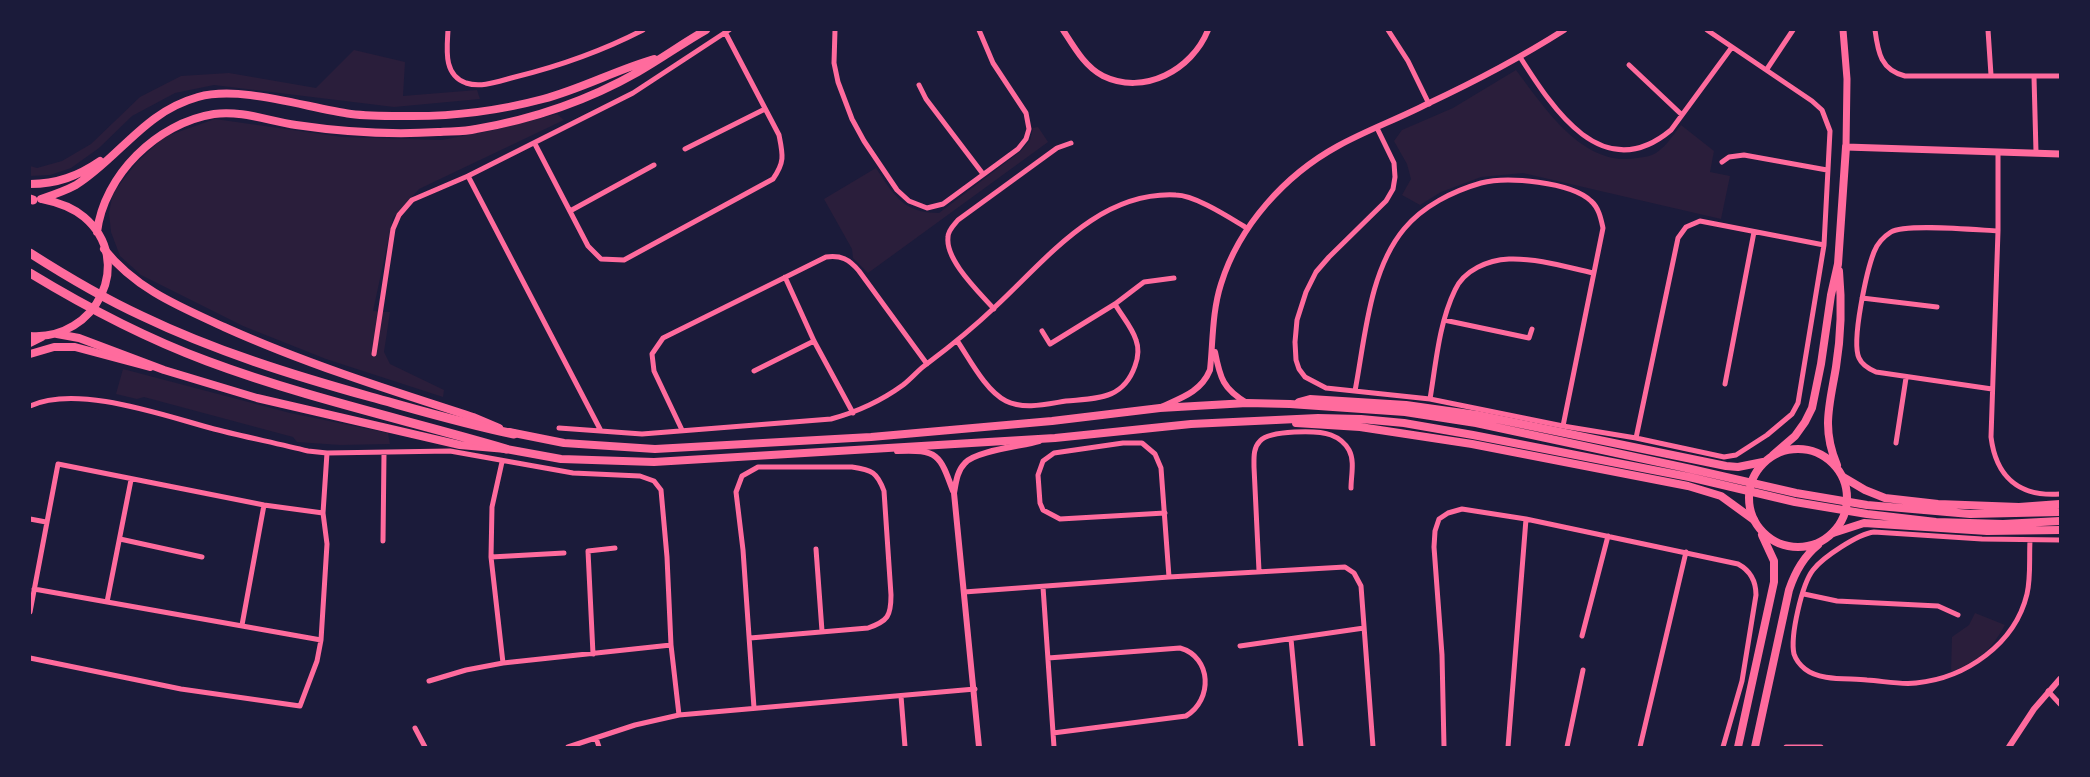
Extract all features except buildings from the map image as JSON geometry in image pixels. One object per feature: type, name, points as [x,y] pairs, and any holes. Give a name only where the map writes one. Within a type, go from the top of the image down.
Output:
[{"type":"highway","points":[[30,253],[80,284],[141,316],[213,347],[352,392],[469,425],[514,434]]},
{"type":"highway","points":[[30,273],[131,330],[207,361],[345,404],[506,449]]},
{"type":"main road","points":[[97,232],[102,209],[111,189],[127,166],[144,148],[169,130],[190,120],[215,114],[244,114],[295,125],[403,135],[474,130],[546,114],[604,90],[640,71],[706,30]]},
{"type":"main road","points":[[1738,747],[1774,582],[1774,561],[1770,548],[1756,523],[1748,498],[1752,477],[1763,462],[1795,436],[1812,408],[1822,364],[1831,295],[1838,264],[1846,146],[1847,79],[1843,30]]},
{"type":"main road","points":[[30,184],[45,184],[66,180],[86,171],[124,143],[157,115],[199,97],[216,94],[246,95],[352,114],[403,116],[474,112],[544,99],[636,64],[661,57]]},
{"type":"main road","points":[[33,200],[74,186],[104,163],[124,143]]},
{"type":"main road","points":[[1846,146],[2060,154]]},
{"type":"main road","points":[[30,336],[42,337],[58,334],[72,328],[85,318],[98,302],[106,280],[107,264],[104,249],[97,232],[85,218],[69,207],[33,200]]},
{"type":"main road","points":[[104,249],[124,272],[149,290],[232,331],[306,361],[473,417],[514,434],[564,443],[655,449],[892,435],[1052,421],[1160,408],[1247,403],[1290,404],[1404,412],[1476,423],[1796,493],[1867,505],[1970,514],[2060,512]]},
{"type":"main road","points":[[1755,747],[1789,590],[1795,574],[1806,556],[1833,533],[1844,517],[1848,497],[1831,451],[1827,430],[1828,410],[1836,366],[1842,298],[1838,264]]},
{"type":"main road","points":[[58,334],[78,338],[164,370],[257,398],[460,445],[506,449],[561,459],[654,462],[892,450],[1055,438],[1191,424],[1318,418],[1404,423],[1689,477],[1795,502],[1867,514],[1936,522],[2003,524],[2060,521]]},
{"type":"main road","points":[[30,343],[42,337]]},
{"type":"main road","points":[[30,354],[54,347],[75,347],[164,370]]},
{"type":"main road","points":[[1290,404],[1310,399],[1406,404],[1477,415],[1726,466],[1738,467],[1763,462]]},
{"type":"main road","points":[[1272,420],[1360,427],[1472,444],[1688,486],[1721,496],[1756,523],[1766,536],[1788,546],[1806,546],[1823,541]]},
{"type":"main road","points":[[1773,455],[1787,449],[1802,448],[1823,455],[1841,474],[1865,490],[1886,498],[1938,504],[2020,507],[2060,504]]},
{"type":"main road","points":[[1833,533],[1864,523],[1986,531],[2060,530]]},
{"type":"street","points":[[448,30],[446,56],[452,71],[466,83],[485,85],[577,59],[643,30]]},
{"type":"street","points":[[835,30],[834,63],[838,82],[846,106],[864,141],[897,190],[910,201],[927,208],[943,204],[1018,149],[1026,139],[1029,129],[1026,113],[993,63],[979,30]]},
{"type":"street","points":[[1063,30],[1080,56],[1102,76],[1118,82],[1134,84],[1155,79],[1183,66],[1196,51],[1208,30]]},
{"type":"street","points":[[1388,30],[1408,61],[1429,104]]},
{"type":"street","points":[[1160,408],[1198,390],[1206,380],[1210,370],[1216,305],[1221,284],[1233,254],[1247,228],[1264,206],[1296,175],[1338,146],[1429,104],[1520,57],[1564,30]]},
{"type":"street","points":[[1377,128],[1394,163],[1395,177],[1393,188],[1386,201],[1316,272],[1306,292],[1297,320],[1295,342],[1296,360],[1299,369],[1305,377],[1326,388],[1430,398],[1724,457],[1736,455],[1788,418],[1798,403],[1824,245],[1830,131],[1822,110],[1812,101],[1707,30]]},
{"type":"street","points":[[1767,69],[1793,30]]},
{"type":"street","points":[[1875,30],[1880,55],[1885,65],[1898,74],[1906,76],[2060,76]]},
{"type":"street","points":[[1988,30],[1991,75]]},
{"type":"street","points":[[374,354],[393,229],[399,215],[412,200],[468,176],[633,93],[727,31],[779,135],[782,166],[773,179],[624,260],[601,259],[588,246],[534,144]]},
{"type":"street","points":[[1520,57],[1543,93],[1578,131],[1599,146],[1619,150],[1648,145],[1660,139],[1670,130],[1732,48]]},
{"type":"street","points":[[1629,65],[1682,115]]},
{"type":"street","points":[[2034,77],[2036,152]]},
{"type":"street","points":[[918,85],[926,99],[983,174]]},
{"type":"street","points":[[685,149],[765,109]]},
{"type":"street","points":[[994,309],[962,272],[948,250],[948,235],[958,220],[1057,148],[1072,143]]},
{"type":"street","points":[[1998,152],[1998,231],[1992,389],[1992,450],[2001,470],[2007,478],[2024,490],[2041,494],[2060,494]]},
{"type":"street","points":[[1722,162],[1729,157],[1744,155],[1827,170]]},
{"type":"street","points":[[570,212],[654,165]]},
{"type":"street","points":[[468,176],[601,431]]},
{"type":"street","points":[[1355,391],[1375,288],[1389,251],[1404,228],[1420,213],[1447,196],[1484,182],[1526,180],[1554,185],[1582,195],[1596,207],[1603,228],[1563,426]]},
{"type":"street","points":[[559,428],[642,434],[832,419],[853,413],[902,385],[958,342],[1072,235],[1098,215],[1125,202],[1150,196],[1177,194],[1212,208],[1247,228]]},
{"type":"street","points":[[1636,438],[1678,238],[1686,227],[1700,221],[1824,245]]},
{"type":"street","points":[[1992,389],[1906,378],[1869,369],[1858,357],[1856,347],[1862,298],[1874,251],[1882,238],[1893,230],[1913,228],[1998,231]]},
{"type":"street","points":[[1725,384],[1754,232]]},
{"type":"street","points":[[682,430],[654,371],[652,354],[663,338],[826,257],[837,256],[850,260],[927,364]]},
{"type":"street","points":[[1430,398],[1444,320],[1455,289],[1472,271],[1482,265],[1508,259],[1524,259],[1593,272]]},
{"type":"street","points":[[784,277],[814,341],[853,413]]},
{"type":"street","points":[[1042,331],[1050,344],[1115,304],[1144,282],[1174,278]]},
{"type":"street","points":[[1862,298],[1938,307]]},
{"type":"street","points":[[958,342],[996,395],[1006,401],[1018,405],[1038,405],[1104,397],[1114,394],[1127,382],[1132,376],[1137,362],[1138,350],[1136,339],[1115,304]]},
{"type":"street","points":[[1444,320],[1529,338],[1532,328]]},
{"type":"street","points":[[754,371],[814,341]]},
{"type":"street","points":[[1213,344],[1221,379],[1234,395],[1247,403]]},
{"type":"street","points":[[1896,443],[1906,378]]},
{"type":"street","points":[[30,406],[37,403],[78,398],[122,405],[308,451],[327,453],[450,452],[573,473],[640,476],[654,481],[661,490],[667,557],[671,645],[679,715]]},
{"type":"street","points":[[1259,571],[1254,467],[1255,450],[1260,441],[1268,435],[1280,432],[1329,434],[1338,438],[1350,451],[1352,461],[1351,488]]},
{"type":"street","points":[[954,492],[958,474],[965,462],[978,454],[1055,438]]},
{"type":"street","points":[[1165,514],[1060,519],[1043,510],[1040,503],[1038,475],[1043,461],[1054,453],[1123,443],[1142,443],[1155,454],[1161,468],[1165,514],[1169,577]]},
{"type":"street","points":[[892,450],[925,450],[933,454],[944,467],[954,492],[975,689],[979,747]]},
{"type":"street","points":[[30,658],[181,688],[300,706],[317,661],[321,640],[327,544],[323,513],[327,453]]},
{"type":"street","points":[[383,541],[384,453]]},
{"type":"street","points":[[502,462],[492,507],[491,557],[503,663]]},
{"type":"street","points":[[30,612],[58,464],[264,505],[323,513]]},
{"type":"street","points":[[750,638],[868,628],[882,623],[891,611],[884,491],[879,477],[868,469],[852,467],[758,467],[742,476],[736,492],[750,638],[754,708]]},
{"type":"street","points":[[107,602],[131,480]]},
{"type":"street","points":[[242,625],[264,505]]},
{"type":"street","points":[[1444,747],[1442,655],[1434,531],[1439,520],[1448,513],[1462,509],[1526,519],[1686,552],[1738,564],[1750,573],[1756,584],[1756,595],[1742,681],[1722,747]]},
{"type":"street","points":[[30,519],[46,522]]},
{"type":"street","points":[[1508,747],[1526,519]]},
{"type":"street","points":[[2030,541],[2027,594],[2012,626],[1986,656],[1972,666],[1946,678],[1914,683],[1820,676],[1809,672],[1796,659],[1794,649],[1795,630],[1809,576],[1817,565],[1844,546],[1870,532],[2030,541],[2060,540]]},
{"type":"street","points":[[1582,636],[1608,536]]},
{"type":"street","points":[[120,539],[202,557]]},
{"type":"street","points":[[594,654],[588,551],[614,548]]},
{"type":"street","points":[[816,550],[822,631]]},
{"type":"street","points":[[1640,747],[1686,552]]},
{"type":"street","points":[[491,557],[564,553]]},
{"type":"street","points":[[964,592],[1259,571],[1345,568],[1354,573],[1360,586],[1373,747]]},
{"type":"street","points":[[1043,587],[1054,747]]},
{"type":"street","points":[[34,589],[321,640]]},
{"type":"street","points":[[1804,594],[1837,601],[1938,606],[1958,615]]},
{"type":"street","points":[[1240,646],[1364,628]]},
{"type":"street","points":[[1291,639],[1300,747]]},
{"type":"street","points":[[429,681],[466,670],[503,663],[671,645]]},
{"type":"street","points":[[1048,658],[1180,648],[1194,654],[1201,662],[1205,681],[1203,699],[1197,708],[1186,716],[1053,733]]},
{"type":"street","points":[[1567,747],[1583,670]]},
{"type":"street","points":[[2009,747],[2030,714],[2060,679]]},
{"type":"street","points":[[568,747],[635,725],[679,715],[975,689]]},
{"type":"street","points":[[2048,691],[2060,704]]},
{"type":"street","points":[[901,696],[905,747]]},
{"type":"street","points":[[415,728],[425,747]]},
{"type":"street","points":[[596,738],[599,747]]},
{"type":"street","points":[[1786,747],[1820,747]]},
{"type":"shaded area","points":[[354,50],[405,62],[403,96],[477,90],[480,99],[394,107],[214,85],[175,93],[132,116],[99,148],[71,168],[50,175],[30,176],[30,166],[37,168],[62,161],[91,144],[140,97],[181,76],[229,73],[316,88]]},
{"type":"shaded area","points":[[1516,70],[1552,117],[1582,144],[1599,154],[1617,159],[1652,155],[1664,146],[1681,125],[1714,151],[1710,172],[1730,176],[1721,219],[1523,173],[1481,177],[1441,192],[1420,205],[1402,195],[1411,179],[1407,164],[1394,141],[1402,130],[1453,108]]},
{"type":"shaded area","points":[[557,114],[564,120],[419,189],[393,218],[373,311],[390,312],[384,352],[390,364],[444,390],[443,397],[326,359],[243,326],[141,275],[120,256],[111,232],[109,213],[113,193],[137,162],[164,137],[215,119],[342,137],[442,140],[494,130]]},
{"type":"shaded area","points":[[1038,127],[1048,142],[868,273],[853,258],[852,249],[824,199],[876,168],[894,194],[908,206],[916,210],[939,213],[1021,151],[1030,140],[1033,128]]},
{"type":"shaded area","points":[[123,369],[290,413],[388,433],[390,444],[340,445],[297,442],[293,437],[144,397],[137,399],[116,394]]},
{"type":"shaded area","points":[[1975,613],[2005,625],[1989,649],[1976,659],[1951,672],[1952,637],[1969,625]]}]
